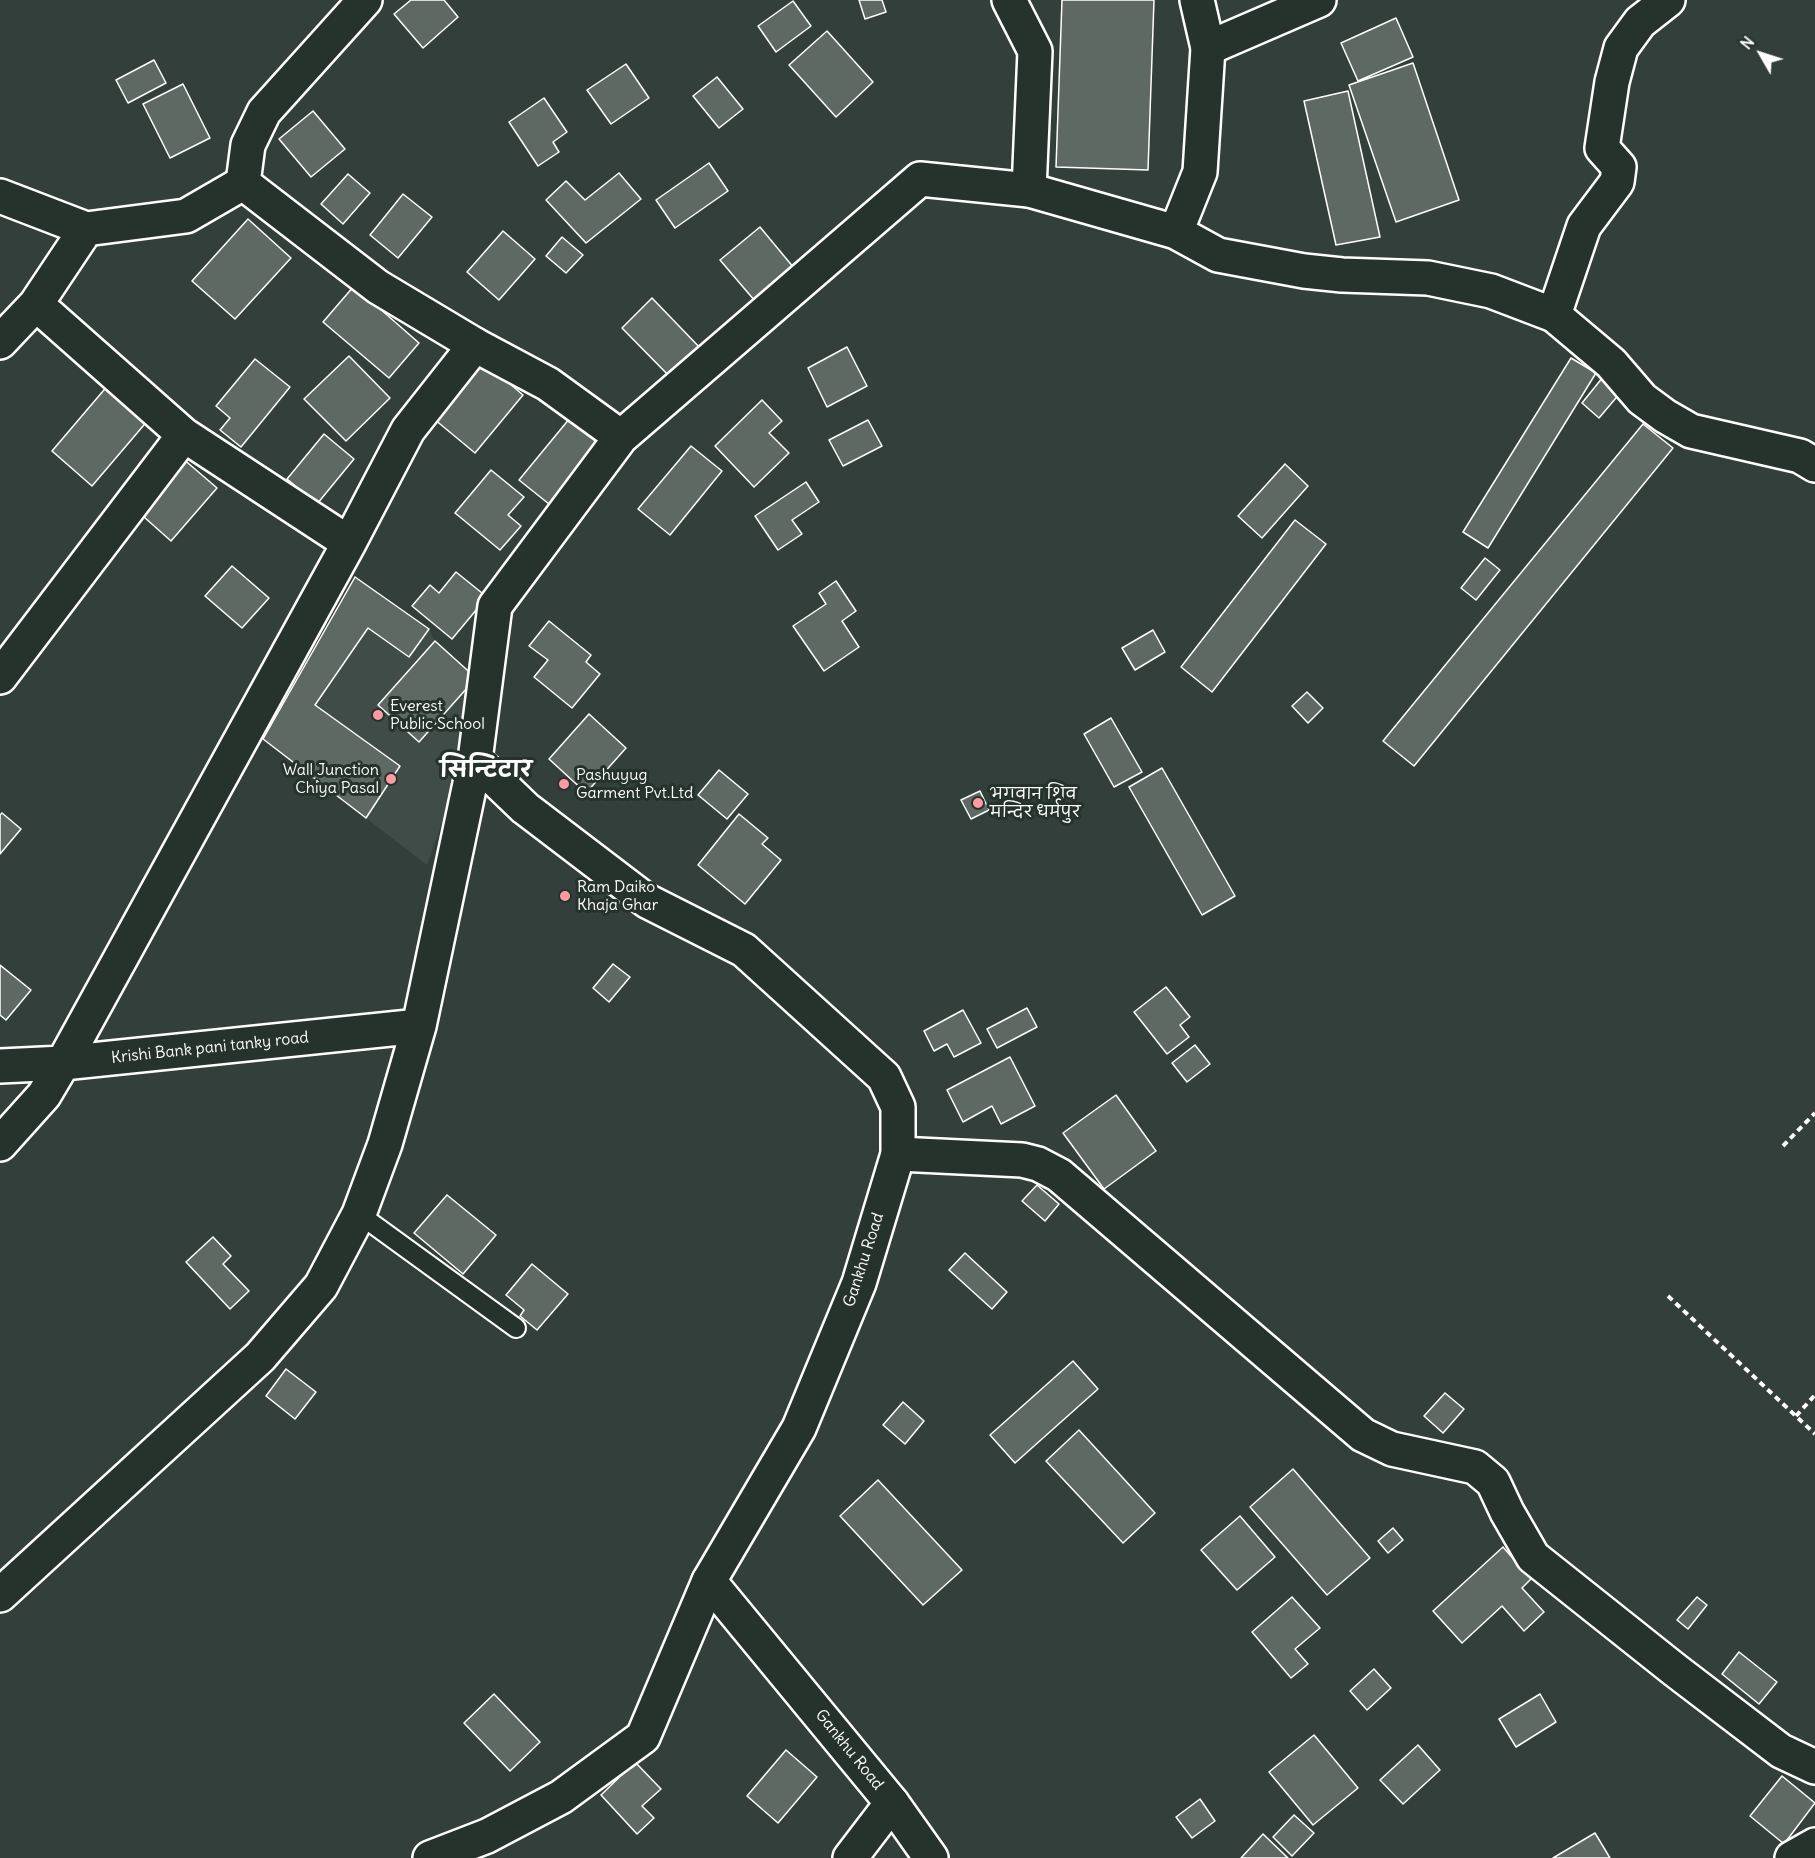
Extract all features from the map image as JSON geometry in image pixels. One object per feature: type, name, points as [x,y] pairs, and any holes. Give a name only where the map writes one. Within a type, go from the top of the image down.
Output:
[{"type":"street","points":[[243,183],[248,145],[264,112],[365,0]]},
{"type":"street","points":[[1009,0],[1035,51],[1029,190]]},
{"type":"street","points":[[1176,232],[1200,172],[1208,48],[1197,0]]},
{"type":"street","points":[[1208,48],[1319,0]]},
{"type":"street","points":[[1554,315],[1584,226],[1617,182],[1619,167],[1602,148],[1612,82],[1621,48],[1640,22],[1668,0]]},
{"type":"street","points":[[0,1595],[260,1357],[321,1286],[359,1214],[385,1144],[419,1026],[475,760],[495,606],[621,437],[920,179],[1029,190],[1176,232],[1218,255],[1304,271],[1342,275],[1428,278],[1491,291],[1554,315],[1611,363],[1642,399],[1691,431],[1800,456],[1815,465]]},
{"type":"street","points":[[0,196],[86,229],[186,216],[243,183]]},
{"type":"street","points":[[243,183],[378,287],[475,345],[548,384],[621,437]]},
{"type":"street","points":[[0,342],[36,304],[86,229]]},
{"type":"street","points":[[36,304],[184,435],[349,543]]},
{"type":"street","points":[[0,1144],[44,1095],[63,1063],[349,543],[408,430],[475,345]]},
{"type":"street","points":[[0,677],[184,435]]},
{"type":"street","name":"Gankhu Road","points":[[475,760],[525,808],[647,901],[744,950],[884,1077],[898,1107],[898,1154],[859,1283],[800,1428],[710,1581],[892,1803],[931,1858]]},
{"type":"street","name":"Krishi Bank pani tanky road","points":[[0,1066],[63,1063],[419,1026]]},
{"type":"street","points":[[898,1154],[1022,1160],[1038,1164],[1059,1175],[1364,1435],[1392,1449],[1475,1467],[1493,1482],[1533,1557],[1781,1751],[1815,1767]]},
{"type":"street","points":[[430,1858],[487,1836],[561,1797],[642,1737],[710,1581]]},
{"type":"street","points":[[850,1858],[892,1803]]},
{"type":"street","points":[[1792,1858],[1815,1845]]},
{"type":"lane","points":[[359,1214],[516,1328]]},
{"type":"path","points":[[1783,1146],[1815,1113]]},
{"type":"path","points":[[1668,1296],[1815,1434]]},
{"type":"path","points":[[1796,1416],[1815,1395]]},
{"type":"shaded area","name":"Everest Public School","points":[[355,577],[429,629],[435,641],[489,691],[427,865],[263,739]]},
{"type":"building","points":[[411,0],[444,0],[458,17],[423,48],[394,14]]},
{"type":"building","points":[[859,0],[882,0],[886,12],[865,19]]},
{"type":"building","points":[[1062,0],[1154,0],[1148,170],[1056,167]]},
{"type":"building","points":[[793,1],[811,26],[776,52],[758,26]]},
{"type":"building","points":[[1396,18],[1413,57],[1358,81],[1341,43]]},
{"type":"building","points":[[827,31],[873,82],[836,117],[789,65]]},
{"type":"building","points":[[154,60],[166,83],[128,103],[116,80]]},
{"type":"building","points":[[1413,63],[1459,200],[1396,222],[1349,85]]},
{"type":"building","points":[[626,64],[649,98],[611,124],[587,90]]},
{"type":"building","points":[[717,77],[743,109],[719,128],[693,96]]},
{"type":"building","points":[[183,84],[210,138],[170,158],[143,104]]},
{"type":"building","points":[[1348,91],[1380,237],[1336,245],[1304,101]]},
{"type":"building","points":[[544,98],[567,132],[553,142],[559,152],[538,166],[509,122]]},
{"type":"building","points":[[313,111],[345,149],[311,177],[279,139]]},
{"type":"building","points":[[709,163],[728,191],[675,228],[656,200]]},
{"type":"building","points":[[619,173],[641,199],[586,243],[546,200],[566,181],[585,200]]},
{"type":"building","points":[[348,174],[370,193],[343,224],[321,204]]},
{"type":"building","points":[[403,194],[432,217],[398,258],[370,235]]},
{"type":"building","points":[[248,219],[291,258],[235,319],[192,281]]},
{"type":"building","points":[[760,227],[794,268],[755,301],[720,260]]},
{"type":"building","points":[[503,231],[535,259],[499,300],[467,272]]},
{"type":"building","points":[[562,237],[583,255],[566,273],[546,256]]},
{"type":"building","points":[[354,286],[419,343],[389,378],[323,322]]},
{"type":"building","points":[[652,298],[704,352],[674,381],[622,328]]},
{"type":"building","points":[[847,347],[867,386],[827,407],[808,368]]},
{"type":"building","points":[[349,356],[390,398],[346,441],[304,399]]},
{"type":"building","points":[[1571,358],[1596,373],[1488,548],[1463,532]]},
{"type":"building","points":[[255,359],[290,387],[241,447],[220,430],[230,418],[216,406]]},
{"type":"building","points":[[482,360],[523,395],[475,453],[434,419]]},
{"type":"building","points":[[115,377],[155,412],[92,486],[52,451]]},
{"type":"building","points":[[1603,377],[1621,392],[1599,418],[1582,403]]},
{"type":"building","points":[[762,400],[782,421],[769,433],[789,453],[754,487],[715,446]]},
{"type":"building","points":[[570,418],[605,446],[554,508],[519,480]]},
{"type":"building","points":[[868,420],[882,446],[843,466],[829,440]]},
{"type":"building","points":[[1643,424],[1673,448],[1414,766],[1383,741]]},
{"type":"building","points":[[324,434],[354,459],[317,504],[287,479]]},
{"type":"building","points":[[691,446],[722,471],[670,535],[638,509]]},
{"type":"building","points":[[181,457],[217,488],[171,541],[135,509]]},
{"type":"building","points":[[1285,464],[1308,486],[1262,538],[1238,516]]},
{"type":"building","points":[[491,470],[524,497],[508,515],[521,526],[500,550],[455,513]]},
{"type":"building","points":[[806,482],[819,502],[792,520],[802,534],[778,550],[755,516]]},
{"type":"building","points":[[1295,520],[1326,544],[1212,692],[1181,667]]},
{"type":"building","points":[[1485,558],[1500,570],[1476,600],[1461,588]]},
{"type":"building","points":[[232,566],[269,598],[242,628],[205,596]]},
{"type":"building","points":[[456,572],[487,597],[452,639],[412,606],[430,585],[439,593]]},
{"type":"building","points":[[355,577],[429,629],[409,657],[368,628],[315,705],[400,766],[366,818],[263,739]]},
{"type":"building","points":[[836,581],[856,611],[842,621],[859,647],[824,671],[793,626],[826,604],[819,593]]},
{"type":"building","points":[[549,621],[591,655],[586,662],[600,674],[572,708],[534,677],[548,660],[529,646]]},
{"type":"building","points":[[1153,630],[1165,652],[1135,670],[1122,648]]},
{"type":"building","points":[[435,641],[476,678],[419,742],[378,705]]},
{"type":"building","points":[[1307,692],[1323,708],[1308,723],[1292,706]]},
{"type":"building","points":[[589,714],[626,748],[586,793],[549,759]]},
{"type":"building","points":[[1111,718],[1142,772],[1114,787],[1084,734]]},
{"type":"building","points":[[1162,768],[1235,896],[1202,915],[1129,787]]},
{"type":"building","points":[[719,770],[748,794],[727,819],[698,795]]},
{"type":"building","points":[[980,791],[989,810],[971,819],[961,800]]},
{"type":"building","points":[[2,813],[21,829],[0,854],[0,815]]},
{"type":"building","points":[[739,814],[768,838],[762,844],[781,860],[745,904],[698,865]]},
{"type":"building","points":[[613,964],[630,977],[609,1002],[593,988]]},
{"type":"building","points":[[0,965],[31,990],[6,1020],[0,1015]]},
{"type":"building","points":[[1166,987],[1190,1017],[1180,1025],[1189,1037],[1167,1054],[1134,1012]]},
{"type":"building","points":[[1027,1008],[1037,1027],[997,1048],[987,1029]]},
{"type":"building","points":[[963,1010],[981,1043],[954,1057],[947,1044],[934,1051],[924,1031]]},
{"type":"building","points":[[1195,1045],[1210,1064],[1187,1082],[1172,1063]]},
{"type":"building","points":[[1010,1057],[1035,1106],[1001,1124],[992,1106],[963,1122],[947,1090]]},
{"type":"building","points":[[1116,1095],[1156,1151],[1104,1189],[1063,1133]]},
{"type":"building","points":[[1037,1185],[1059,1204],[1045,1221],[1022,1201]]},
{"type":"building","points":[[447,1195],[496,1235],[463,1274],[414,1233]]},
{"type":"building","points":[[213,1237],[231,1256],[223,1264],[249,1291],[230,1309],[186,1262]]},
{"type":"building","points":[[965,1253],[1007,1292],[992,1309],[949,1270]]},
{"type":"building","points":[[532,1264],[568,1294],[537,1330],[520,1316],[524,1310],[506,1295]]},
{"type":"building","points":[[1073,1361],[1098,1389],[1015,1463],[990,1435]]},
{"type":"building","points":[[286,1369],[316,1392],[295,1419],[266,1396]]},
{"type":"building","points":[[1445,1393],[1464,1409],[1443,1433],[1424,1416]]},
{"type":"building","points":[[903,1402],[924,1421],[905,1444],[883,1425]]},
{"type":"building","points":[[1079,1430],[1155,1513],[1123,1543],[1046,1461]]},
{"type":"building","points":[[1293,1469],[1370,1558],[1327,1595],[1250,1507]]},
{"type":"building","points":[[878,1480],[962,1570],[923,1605],[840,1516]]},
{"type":"building","points":[[1240,1516],[1275,1557],[1237,1590],[1201,1550]]},
{"type":"building","points":[[1393,1528],[1403,1540],[1388,1553],[1378,1541]]},
{"type":"building","points":[[1503,1547],[1531,1579],[1522,1588],[1544,1612],[1524,1631],[1502,1606],[1462,1643],[1433,1611]]},
{"type":"building","points":[[1292,1597],[1320,1628],[1295,1649],[1308,1664],[1291,1678],[1252,1632]]},
{"type":"building","points":[[1697,1597],[1707,1605],[1688,1629],[1677,1620]]},
{"type":"building","points":[[1739,1652],[1777,1682],[1759,1704],[1722,1674]]},
{"type":"building","points":[[1374,1669],[1391,1688],[1367,1710],[1350,1691]]},
{"type":"building","points":[[494,1694],[540,1742],[510,1771],[464,1723]]},
{"type":"building","points":[[1540,1694],[1556,1722],[1516,1747],[1499,1719]]},
{"type":"building","points":[[1314,1735],[1358,1788],[1313,1825],[1269,1772]]},
{"type":"building","points":[[1418,1745],[1440,1770],[1403,1804],[1380,1780]]},
{"type":"building","points":[[786,1750],[817,1777],[778,1823],[747,1796]]},
{"type":"building","points":[[635,1762],[661,1789],[642,1806],[654,1818],[637,1834],[601,1795]]},
{"type":"building","points":[[1782,1776],[1815,1803],[1784,1844],[1750,1816]]},
{"type":"building","points":[[1200,1799],[1215,1821],[1192,1838],[1176,1817]]},
{"type":"building","points":[[1294,1815],[1314,1833],[1292,1856],[1273,1837]]},
{"type":"building","points":[[1595,1833],[1610,1858],[1553,1858]]},
{"type":"building","points":[[1263,1834],[1288,1858],[1241,1858]]},
{"type":"place","name":"Everest Public School","points":[[378,715]]},
{"type":"place","name":"Wall Junction Chiya Pasal","points":[[391,779]]},
{"type":"place","name":"Pashuyug Garment Pvt.Ltd","points":[[564,784]]},
{"type":"place","name":"भगवान शिव मन्दिर धर्मपुर","points":[[978,803]]},
{"type":"place","name":"Ram Daiko Khaja Ghar","points":[[565,896]]},
{"type":"district","name":"सिन्टिटार","points":[[486,771]]}]
